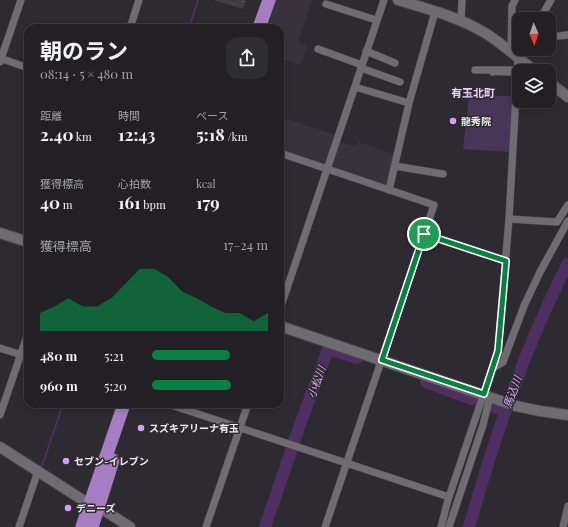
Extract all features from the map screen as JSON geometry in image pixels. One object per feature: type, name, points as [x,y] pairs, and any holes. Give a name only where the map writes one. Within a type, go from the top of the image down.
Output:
[{"type":"highway","points":[[251,24],[259,0]]},
{"type":"highway","points":[[260,24],[268,0]]},
{"type":"highway","points":[[92,527],[94,505],[123,408]]},
{"type":"highway","points":[[82,527],[94,505],[131,408]]},
{"type":"street","points":[[21,0],[0,60],[24,67]]},
{"type":"street","points":[[131,24],[139,0]]},
{"type":"street","points":[[284,297],[376,20],[384,0]]},
{"type":"street","points":[[398,0],[461,21],[485,33],[512,50]]},
{"type":"street","points":[[461,21],[462,0]]},
{"type":"street","points":[[513,12],[512,6],[515,0]]},
{"type":"street","points":[[544,12],[550,0]]},
{"type":"street","points":[[326,4],[376,20]]},
{"type":"street","points":[[389,190],[409,104],[436,12]]},
{"type":"street","points":[[556,36],[568,35]]},
{"type":"street","points":[[318,49],[400,82]]},
{"type":"street","points":[[366,51],[395,63]]},
{"type":"street","points":[[519,56],[528,64]]},
{"type":"street","points":[[475,70],[512,72]]},
{"type":"street","points":[[355,87],[409,104]]},
{"type":"street","points":[[556,87],[566,93]]},
{"type":"street","points":[[449,527],[483,425],[487,396],[498,351],[509,219],[515,108]]},
{"type":"street","points":[[284,154],[434,205],[325,527]]},
{"type":"street","points":[[395,166],[443,174]]},
{"type":"street","points":[[509,219],[557,222],[568,205]]},
{"type":"street","points":[[493,368],[503,362],[524,306],[540,272],[568,221]]},
{"type":"street","points":[[0,233],[24,241]]},
{"type":"street","points":[[424,234],[506,261]]},
{"type":"street","points":[[284,327],[516,406],[540,412],[568,415]]},
{"type":"street","points":[[0,415],[24,343]]},
{"type":"street","points":[[0,348],[24,356]]},
{"type":"street","points":[[440,527],[449,498],[487,396]]},
{"type":"street","points":[[179,408],[449,498]]},
{"type":"street","points":[[206,527],[247,408]]},
{"type":"street","points":[[0,446],[130,527]]},
{"type":"street","points":[[19,527],[38,470]]},
{"type":"street","points":[[564,527],[568,506]]},
{"type":"lane","points":[[492,74],[512,72]]},
{"type":"shaded area","points":[[276,0],[312,0],[298,42],[307,46],[301,65],[284,59],[284,24],[267,24]]},
{"type":"shaded area","points":[[469,96],[512,96],[510,152],[463,149]]},
{"type":"shaded area","points":[[284,118],[336,135],[326,166],[284,151]]},
{"type":"shaded area","points":[[340,142],[356,146],[358,142],[393,154],[387,186],[331,168]]},
{"type":"building","points":[[231,0],[246,0],[245,4]]},
{"type":"waterway","points":[[190,24],[198,0]]},
{"type":"waterway","name":"馬込川","points":[[469,527],[489,459],[512,392],[538,327],[568,263]]},
{"type":"waterway","name":"小松川","points":[[293,444],[328,349],[357,358]]},
{"type":"waterway","name":"小松川","points":[[426,382],[472,399]]},
{"type":"waterway","name":"小松川","points":[[494,407],[505,410]]},
{"type":"waterway","points":[[41,466],[62,408]]},
{"type":"waterway","name":"小松川","points":[[265,527],[292,448]]},
{"type":"place","name":"龍秀院","points":[[453,121]]},
{"type":"place","name":"スズキアリーナ有玉","points":[[141,428]]},
{"type":"place","name":"セブン-イレブン","points":[[66,461]]},
{"type":"place","name":"デニーズ","points":[[68,508]]},
{"type":"district","name":"有玉北町","points":[[473,92]]},
{"type":"route","points":[[424,234],[506,261],[498,351],[484,394],[382,360],[424,234]]}]
